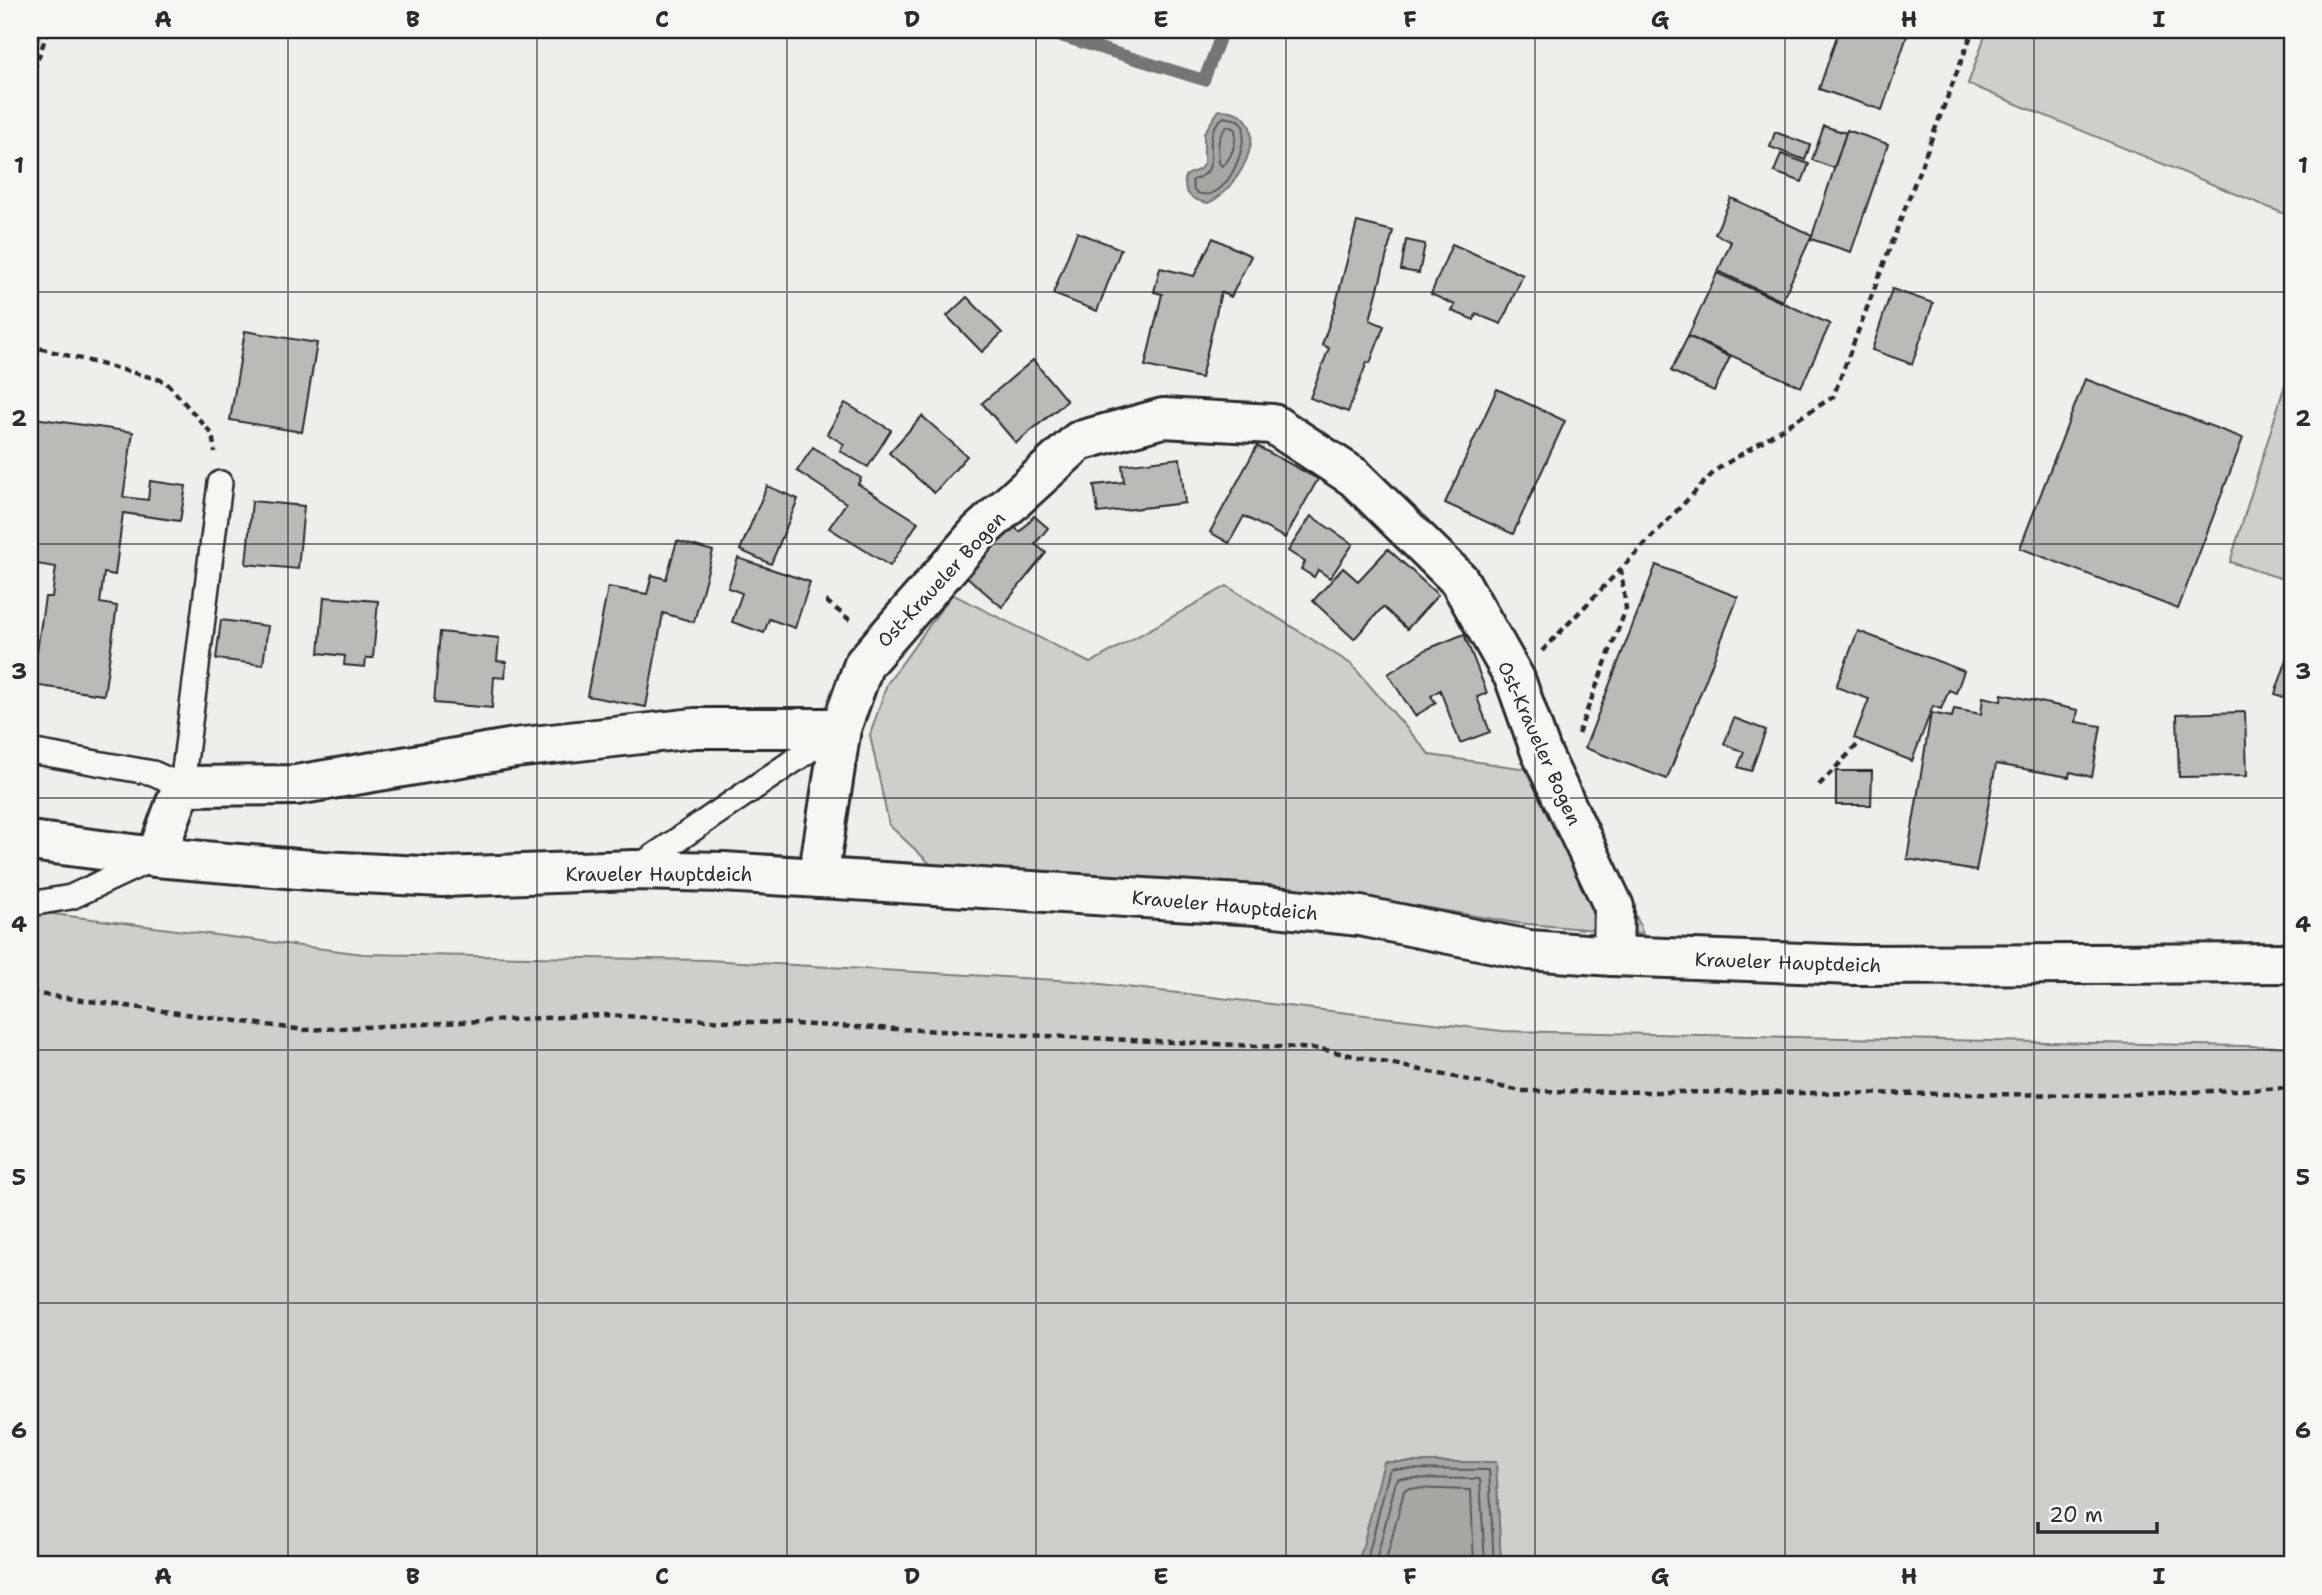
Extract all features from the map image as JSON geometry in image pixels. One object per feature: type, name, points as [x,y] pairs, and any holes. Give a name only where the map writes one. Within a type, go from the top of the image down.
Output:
[{"type":"street","name":"Ost-Kraueler Bogen","points":[[818,878],[841,728],[864,663],[979,532],[1079,441],[1163,418],[1273,424],[1354,477],[1459,580],[1515,679],[1541,752],[1614,906],[1613,956]]},
{"type":"street","points":[[156,857],[182,786],[296,785],[515,748],[695,728],[841,728]]},
{"type":"street","name":"Kraueler Hauptdeich","points":[[30,841],[156,857],[322,871],[442,877],[634,870],[723,872],[1257,905],[1360,916],[1529,950],[1613,956],[1854,965],[2292,963]]},
{"type":"lane","points":[[30,751],[153,773],[182,786],[220,483]]},
{"type":"lane","points":[[634,870],[841,728]]},
{"type":"lane","points":[[30,904],[71,897],[156,857]]},
{"type":"path","points":[[30,82],[48,30]]},
{"type":"path","points":[[1515,679],[1716,470],[1833,397],[1973,30]]},
{"type":"path","points":[[30,342],[39,348],[165,381],[212,434],[220,483]]},
{"type":"path","points":[[1575,742],[1626,609],[1621,569]]},
{"type":"path","points":[[1819,785],[1861,741]]},
{"type":"path","points":[[30,993],[304,1030],[603,1015],[1321,1049],[1521,1091],[2106,1095],[2292,1088]]},
{"type":"shaded area","points":[[30,30],[42,30],[30,66]]},
{"type":"shaded area","points":[[1987,30],[2292,30],[2292,217],[1968,84]]},
{"type":"shaded area","points":[[2292,362],[2292,582],[2230,562]]},
{"type":"shaded area","points":[[1227,586],[1351,664],[1430,755],[1568,775],[1630,900],[1643,934],[1516,923],[1349,894],[940,873],[889,825],[870,735],[887,684],[952,594],[1090,663]]},
{"type":"shaded area","points":[[30,911],[363,954],[707,960],[1075,981],[1502,1031],[2292,1047],[2292,1565],[1501,1565],[1496,1462],[1385,1462],[1358,1565],[30,1565]]},
{"type":"water","points":[[1219,110],[1238,113],[1248,123],[1251,136],[1249,152],[1242,168],[1232,183],[1208,203],[1189,195],[1185,187],[1185,176],[1200,169],[1204,163],[1204,133]]},
{"type":"water","points":[[1384,1462],[1496,1462],[1501,1565],[1358,1565]]},
{"type":"building","points":[[1839,30],[1909,30],[1882,110],[1819,89]]},
{"type":"building","points":[[1824,126],[1846,133],[1834,168],[1812,160]]},
{"type":"building","points":[[1847,130],[1888,144],[1851,252],[1811,239]]},
{"type":"building","points":[[1775,132],[1810,145],[1805,160],[1770,147]]},
{"type":"building","points":[[1781,154],[1809,164],[1802,182],[1774,172]]},
{"type":"building","points":[[1731,198],[1812,235],[1782,301],[1718,271],[1731,242],[1715,234]]},
{"type":"building","points":[[1357,222],[1393,231],[1370,320],[1384,326],[1348,412],[1310,398],[1329,348],[1322,345],[1335,307]]},
{"type":"building","points":[[1077,232],[1121,249],[1097,311],[1053,294]]},
{"type":"building","points":[[1213,238],[1251,256],[1231,297],[1221,292],[1201,378],[1145,366],[1162,294],[1154,292],[1160,268],[1194,276]]},
{"type":"building","points":[[1406,240],[1425,244],[1419,273],[1401,270]]},
{"type":"building","points":[[1452,244],[1523,275],[1501,324],[1476,314],[1474,320],[1452,311],[1455,305],[1431,294]]},
{"type":"building","points":[[1717,273],[1830,324],[1801,387],[1688,336]]},
{"type":"building","points":[[1892,289],[1933,303],[1912,364],[1872,350]]},
{"type":"building","points":[[967,297],[1002,333],[982,352],[947,316]]},
{"type":"building","points":[[245,331],[317,343],[302,432],[230,420]]},
{"type":"building","points":[[1688,336],[1730,357],[1714,391],[1671,371]]},
{"type":"building","points":[[1033,360],[1067,401],[1016,443],[982,403]]},
{"type":"building","points":[[2085,379],[2243,438],[2178,609],[2020,548]]},
{"type":"building","points":[[1497,389],[1565,421],[1513,534],[1445,503]]},
{"type":"building","points":[[845,403],[891,430],[868,467],[840,451],[844,444],[827,434]]},
{"type":"building","points":[[922,416],[967,456],[934,493],[889,453]]},
{"type":"building","points":[[34,418],[133,432],[123,497],[148,500],[150,481],[186,486],[180,521],[123,513],[115,575],[104,573],[100,603],[117,606],[104,695],[32,685],[45,597],[52,597],[56,567],[30,563],[30,445]]},
{"type":"building","points":[[2292,440],[2292,462],[2285,460]]},
{"type":"building","points":[[1257,446],[1318,479],[1285,538],[1244,516],[1229,543],[1210,532]]},
{"type":"building","points":[[813,447],[861,478],[858,484],[918,522],[890,566],[829,528],[846,503],[797,471]]},
{"type":"building","points":[[1180,458],[1185,503],[1098,513],[1094,485],[1124,482],[1122,465]]},
{"type":"building","points":[[767,486],[798,499],[771,564],[740,550]]},
{"type":"building","points":[[252,501],[304,506],[298,569],[246,564]]},
{"type":"building","points":[[1034,516],[1048,528],[1035,544],[1046,553],[1002,607],[967,577],[1011,524],[1020,532]]},
{"type":"building","points":[[1311,516],[1353,544],[1330,578],[1318,570],[1314,577],[1301,569],[1305,562],[1288,551]]},
{"type":"building","points":[[677,541],[713,551],[694,622],[663,613],[646,707],[587,696],[608,587],[647,594],[652,575],[666,579]]},
{"type":"building","points":[[1388,549],[1438,595],[1407,629],[1383,607],[1354,639],[1313,601],[1343,568],[1358,581]]},
{"type":"building","points":[[738,558],[810,582],[795,628],[769,619],[764,633],[732,622],[742,593],[728,588]]},
{"type":"building","points":[[1656,565],[1738,597],[1667,779],[1585,748]]},
{"type":"building","points":[[324,597],[378,601],[373,658],[366,658],[365,667],[344,665],[345,656],[319,653]]},
{"type":"building","points":[[221,620],[268,626],[263,665],[216,659]]},
{"type":"building","points":[[1858,631],[1964,671],[1956,693],[1949,690],[1941,709],[1933,706],[1912,761],[1854,738],[1869,699],[1836,687]]},
{"type":"building","points":[[440,632],[499,638],[497,661],[506,662],[505,678],[494,677],[492,708],[434,703]]},
{"type":"building","points":[[1464,634],[1487,693],[1477,697],[1490,732],[1460,743],[1440,690],[1431,696],[1436,703],[1415,716],[1388,674],[1425,650]]},
{"type":"building","points":[[2292,645],[2292,700],[2275,694]]},
{"type":"building","points":[[2002,694],[2078,710],[2076,722],[2101,726],[2092,777],[2070,772],[2069,777],[1996,764],[1976,871],[1907,859],[1931,713],[1952,717],[1954,709],[1981,714],[1983,697],[2001,701]]},
{"type":"building","points":[[2245,712],[2247,776],[2179,777],[2177,714]]},
{"type":"building","points":[[1734,718],[1766,730],[1751,771],[1738,767],[1744,752],[1724,744]]},
{"type":"building","points":[[1836,771],[1872,771],[1871,805],[1836,805]]},
{"type":"waterway","points":[[1041,30],[1204,80],[1223,30]]}]
